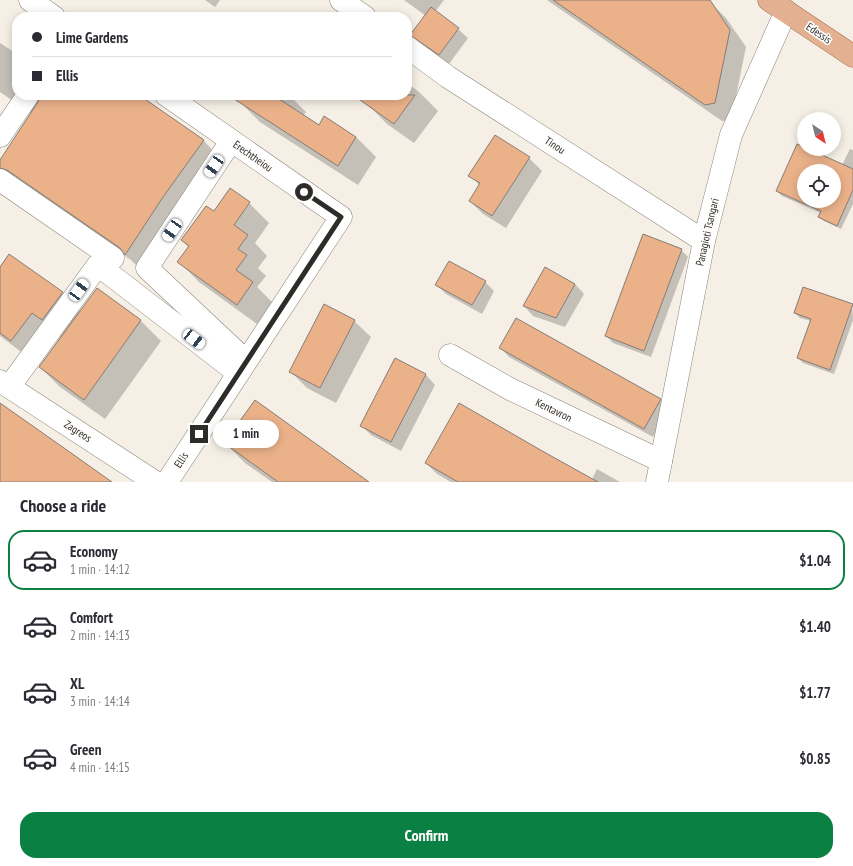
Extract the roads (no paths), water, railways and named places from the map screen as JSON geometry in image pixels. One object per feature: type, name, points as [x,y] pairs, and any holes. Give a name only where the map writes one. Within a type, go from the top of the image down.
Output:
[{"type":"main road","name":"Edessis","points":[[778,6],[853,56]]},
{"type":"street","points":[[30,0],[47,12]]},
{"type":"street","points":[[341,0],[358,12]]},
{"type":"street","name":"Panagioti Tsangari","points":[[659,472],[704,241],[731,135],[778,6]]},
{"type":"street","name":"Tinou","points":[[412,51],[448,76],[704,241]]},
{"type":"street","points":[[0,136],[25,100]]},
{"type":"street","name":"Erechtheiou","points":[[173,100],[341,217]]},
{"type":"street","points":[[231,141],[147,268],[242,367]]},
{"type":"street","points":[[0,180],[113,258]]},
{"type":"street","name":"Ellis","points":[[167,482],[341,217]]},
{"type":"street","points":[[4,384],[98,265],[242,367]]},
{"type":"street","name":"Kentavron","points":[[450,355],[659,472]]},
{"type":"street","name":"Zagreos","points":[[4,384],[155,482]]}]
